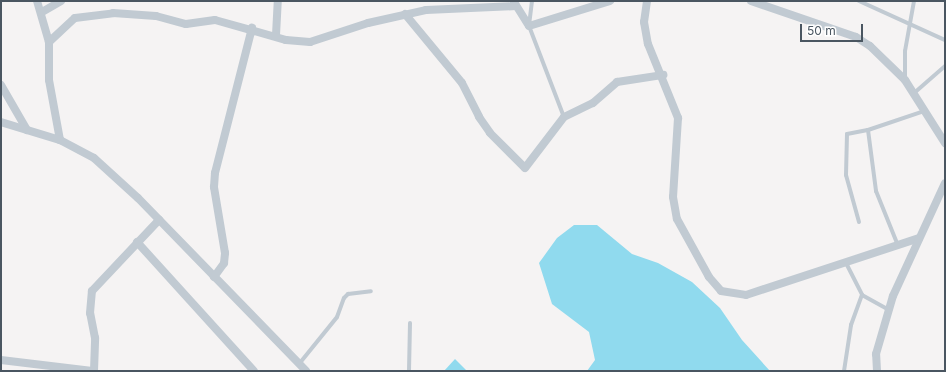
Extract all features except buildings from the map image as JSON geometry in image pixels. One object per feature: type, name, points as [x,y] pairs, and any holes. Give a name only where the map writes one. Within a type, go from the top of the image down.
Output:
[{"type":"street","points":[[37,1],[42,12],[49,42],[49,80],[60,140]]},
{"type":"street","points":[[42,12],[61,1]]},
{"type":"street","points":[[276,35],[278,1]]},
{"type":"street","points":[[49,42],[75,18],[113,13],[156,16],[186,24],[215,20],[252,28],[276,35],[286,40],[310,42],[368,22],[426,10],[515,4],[529,26],[610,1]]},
{"type":"street","points":[[647,1],[644,22],[648,44],[663,75],[678,118],[673,198],[677,219],[710,277],[721,291],[746,295],[846,264],[897,243],[919,238]]},
{"type":"street","points":[[752,1],[856,36],[870,46],[905,80],[945,143]]},
{"type":"street","points":[[404,14],[462,83],[479,118],[490,133],[525,168],[564,117],[593,104],[617,82],[663,75]]},
{"type":"street","points":[[214,277],[224,263],[225,253],[214,187],[215,173],[252,28]]},
{"type":"street","points":[[1,85],[27,130]]},
{"type":"street","points":[[1,122],[60,140],[94,158],[159,220],[306,371]]},
{"type":"street","points":[[877,371],[876,354],[889,310],[919,238],[945,183]]},
{"type":"street","points":[[1,360],[93,371],[95,338],[90,308],[92,291],[159,220]]},
{"type":"street","points":[[137,242],[254,371]]},
{"type":"lane","points":[[532,1],[529,26],[564,117]]},
{"type":"lane","points":[[859,1],[945,40]]},
{"type":"lane","points":[[905,80],[910,24],[914,1]]},
{"type":"lane","points":[[913,94],[945,68]]},
{"type":"lane","points":[[859,222],[846,175],[846,137],[849,133],[868,130],[924,111]]},
{"type":"lane","points":[[868,130],[876,191],[897,243]]},
{"type":"lane","points":[[846,264],[862,295],[889,310]]},
{"type":"lane","points":[[299,364],[336,317],[344,298],[348,294],[371,291]]},
{"type":"lane","points":[[844,371],[852,325],[862,295]]},
{"type":"lane","points":[[409,371],[410,323]]},
{"type":"water","points":[[574,225],[597,225],[632,254],[658,263],[692,282],[720,308],[742,340],[770,371],[587,371],[595,360],[589,332],[552,304],[539,263],[557,238]]},
{"type":"water","points":[[455,359],[467,371],[444,371]]}]
